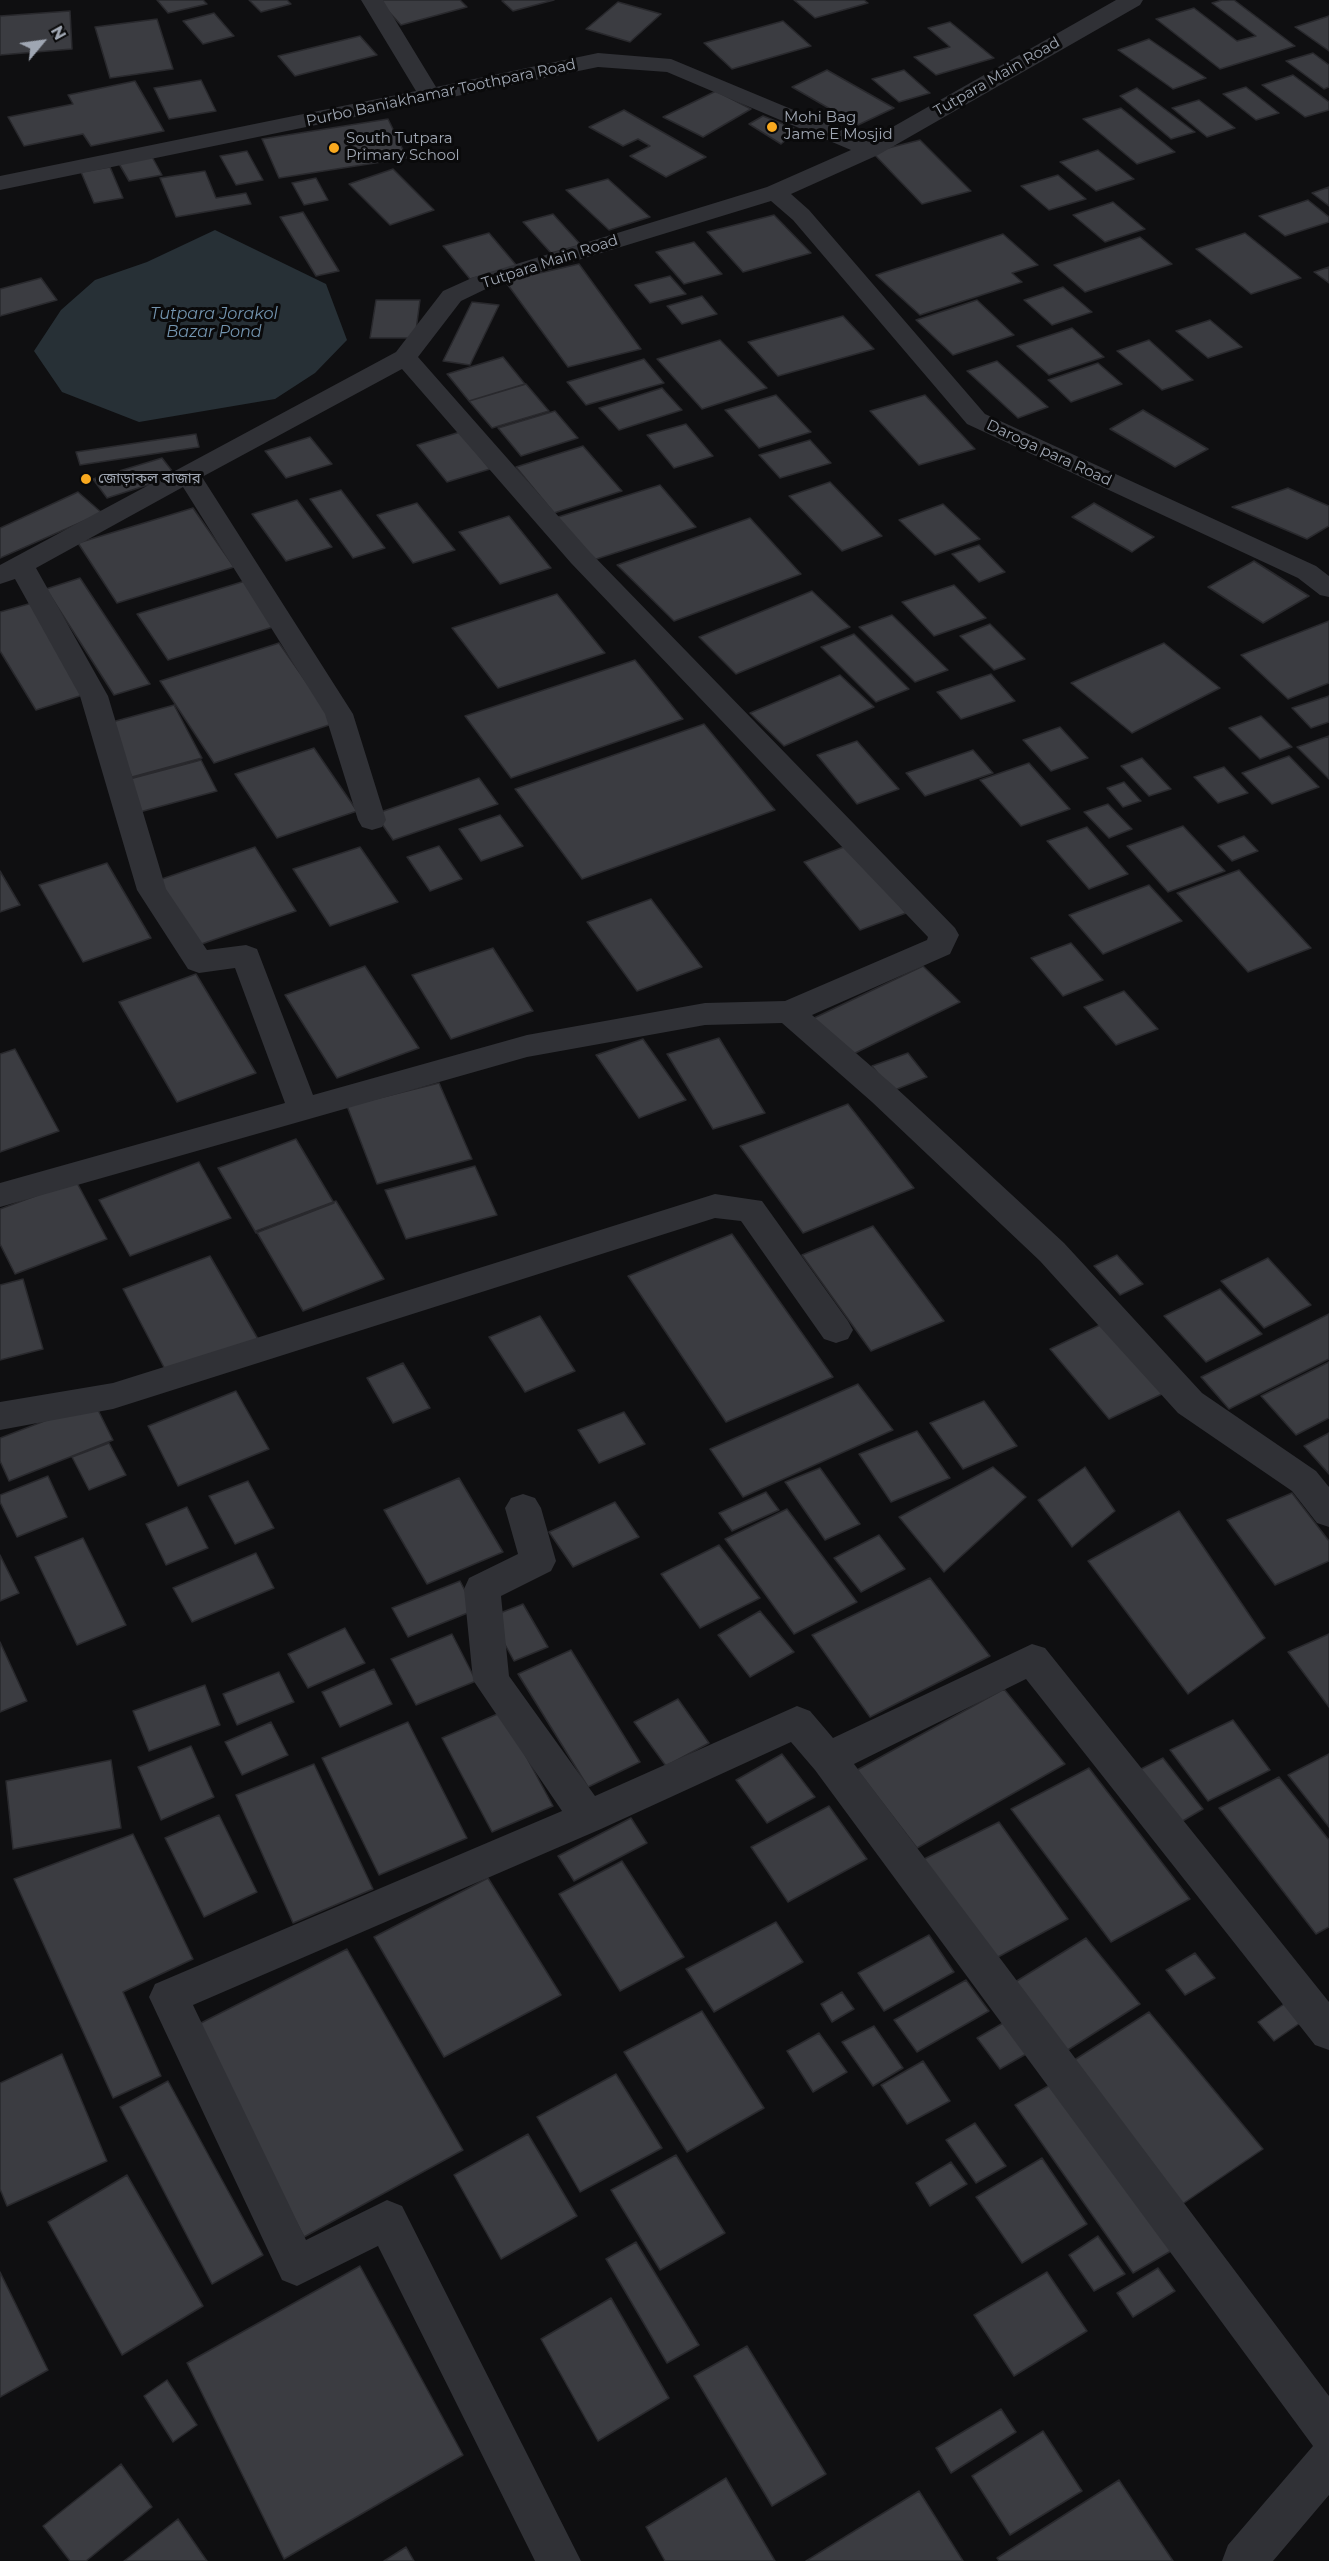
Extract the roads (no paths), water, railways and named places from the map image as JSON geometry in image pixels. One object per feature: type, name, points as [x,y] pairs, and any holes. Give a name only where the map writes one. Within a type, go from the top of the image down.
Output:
[{"type":"street","points":[[372,0],[430,95]]},
{"type":"street","name":"Tutpara Main Road","points":[[10,570],[189,476],[405,357],[452,296],[482,282],[775,192],[853,159],[1132,0]]},
{"type":"street","name":"Purbo Baniakhamar Toothpara Road","points":[[0,183],[598,60],[671,66],[870,150]]},
{"type":"street","name":"Daroga para Road","points":[[775,192],[801,215],[976,419],[1307,572],[1329,589]]},
{"type":"street","points":[[0,1195],[527,1046],[705,1014],[789,1011],[939,947],[944,935],[580,558],[405,357]]},
{"type":"street","points":[[189,476],[339,714],[372,820]]},
{"type":"street","points":[[10,570],[94,696],[152,890],[199,962],[246,956],[303,1110]]},
{"type":"street","points":[[789,1011],[883,1094],[1052,1252],[1190,1403],[1304,1481],[1329,1513]]},
{"type":"street","points":[[0,1416],[112,1396],[715,1206],[751,1210],[836,1330]]},
{"type":"street","points":[[523,1508],[538,1561],[482,1589],[491,1680],[588,1816]]},
{"type":"street","points":[[828,1759],[1032,1659],[1329,2032]]},
{"type":"street","points":[[559,2561],[387,2220],[297,2266],[169,1997],[588,1816],[797,1722],[828,1759],[1329,2432]]},
{"type":"street","points":[[1244,2561],[1329,2461]]},
{"type":"water","name":"Tutpara Jorakol Bazar Pond","points":[[215,230],[326,284],[347,340],[315,373],[275,399],[139,422],[62,392],[34,351],[61,310],[95,280],[147,262]]},
{"type":"place","name":"Mohi Bag Jame E Mosjid","points":[[772,127]]},
{"type":"place","name":"South Tutpara Primary School","points":[[334,148]]},
{"type":"place","name":"জোড়াকল বাজার","points":[[86,479]]}]
